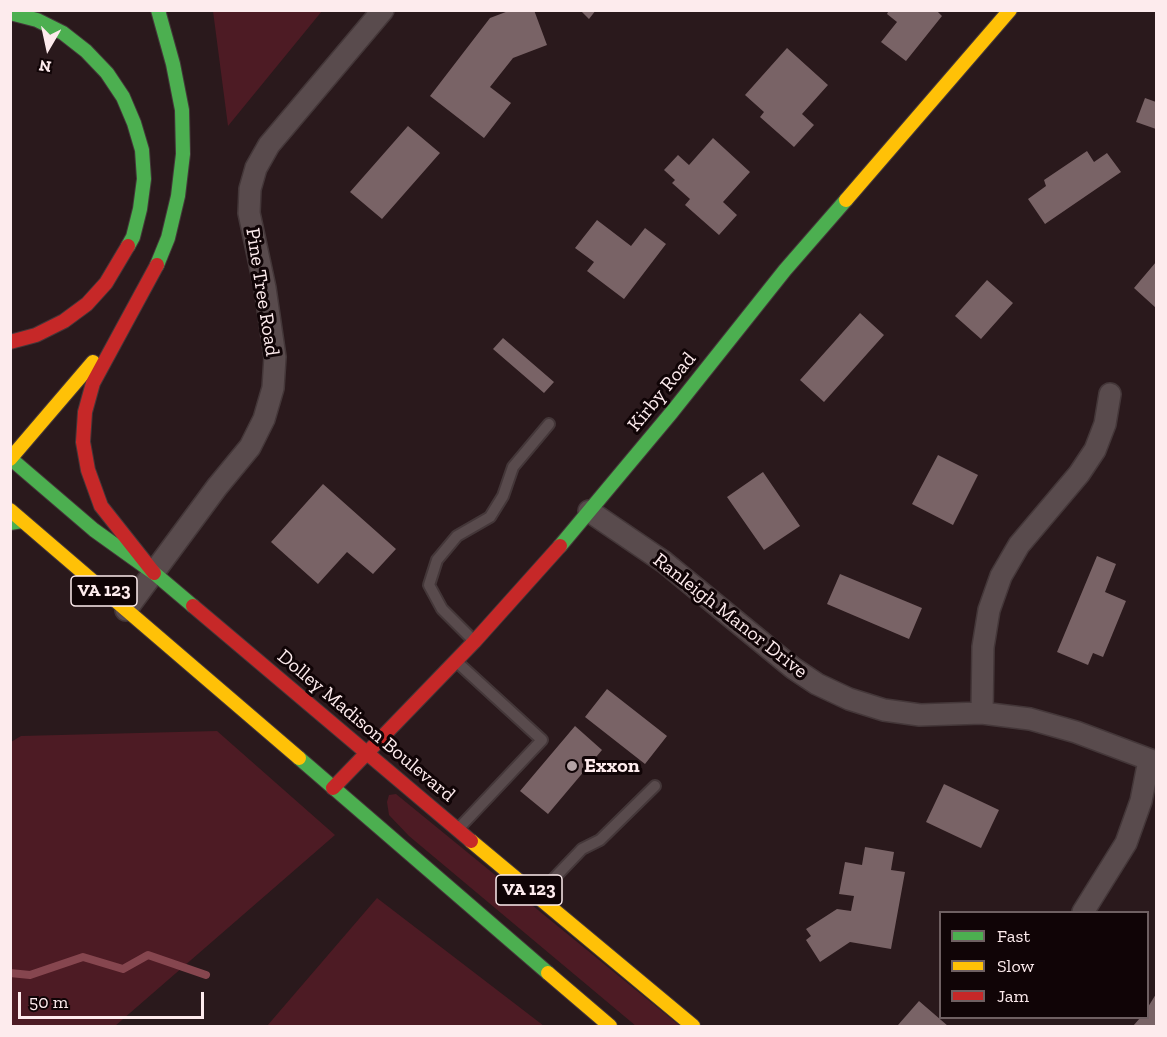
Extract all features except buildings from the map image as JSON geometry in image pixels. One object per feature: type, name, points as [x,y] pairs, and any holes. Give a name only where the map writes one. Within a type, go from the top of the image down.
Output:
[{"type":"main road","points":[[154,573],[101,506],[88,470],[83,442],[85,412],[93,383],[153,276],[174,217],[182,176],[182,110],[173,64],[158,10]]},
{"type":"main road","name":"Kirby Road","points":[[333,788],[474,642],[589,511],[672,412],[785,270],[1010,10]]},
{"type":"main road","points":[[10,13],[37,20],[63,33],[86,51],[107,73],[123,97],[134,123],[142,150],[144,179],[133,237],[106,283],[87,304],[64,321],[36,335],[10,342]]},
{"type":"main road","points":[[11,459],[124,326]]},
{"type":"main road","name":"Dolley Madison Boulevard","points":[[11,459],[94,530],[154,573],[693,1026]]},
{"type":"main road","name":"VA 123","points":[[10,510],[16,522],[126,610],[610,1026]]},
{"type":"street","name":"Pine Tree Road","points":[[126,610],[249,447],[264,419],[273,388],[274,357],[265,288],[249,213],[250,189],[256,168],[269,146],[383,10]]},
{"type":"street","points":[[982,713],[983,647],[989,610],[1001,576],[1019,545],[1079,474],[1095,450],[1105,424],[1110,394]]},
{"type":"street","name":"Ranleigh Manor Drive","points":[[589,511],[664,562],[793,668],[817,684],[849,699],[885,710],[920,715],[982,713],[1030,719],[1076,732],[1153,761]]},
{"type":"street","points":[[1084,911],[1126,843],[1153,761]]},
{"type":"lane","points":[[474,642],[442,609],[429,585],[437,560],[457,537],[490,517],[503,496],[513,467],[549,424]]},
{"type":"lane","points":[[456,661],[542,740],[458,829]]},
{"type":"lane","points":[[537,896],[582,849],[600,840],[655,786]]},
{"type":"shaded area","points":[[213,11],[322,11],[228,126]]},
{"type":"shaded area","points":[[217,731],[335,835],[115,1026],[11,1026],[11,742],[21,736]]},
{"type":"shaded area","points":[[396,794],[680,1026],[636,1026],[409,836],[389,815],[387,802],[389,795]]},
{"type":"shaded area","points":[[377,898],[544,1026],[267,1026]]},
{"type":"waterway","points":[[10,973],[30,975],[83,957],[123,969],[148,955],[206,975]]},
{"type":"traffic: fast","points":[[157,265],[168,238],[178,196],[183,154],[182,110],[173,64],[158,10]]},
{"type":"traffic: fast","points":[[10,13],[37,20],[63,33],[86,51],[107,73],[123,97],[142,150],[144,179],[140,209],[133,237],[128,246]]},
{"type":"traffic: fast","points":[[560,546],[672,412],[785,270],[846,200]]},
{"type":"traffic: fast","points":[[10,458],[94,530],[154,573],[193,606]]},
{"type":"traffic: fast","points":[[10,523],[22,521]]},
{"type":"traffic: fast","points":[[299,758],[548,973]]},
{"type":"traffic: slow","points":[[846,200],[1010,10]]},
{"type":"traffic: slow","points":[[10,459],[93,362]]},
{"type":"traffic: slow","points":[[10,510],[299,758]]},
{"type":"traffic: slow","points":[[471,841],[693,1026]]},
{"type":"traffic: slow","points":[[548,973],[610,1026]]},
{"type":"traffic: jam","points":[[10,342],[36,335],[64,321],[87,304],[106,283],[128,246]]},
{"type":"traffic: jam","points":[[154,573],[101,506],[88,470],[83,442],[85,412],[93,383],[157,265]]},
{"type":"traffic: jam","points":[[333,788],[474,642],[560,546]]},
{"type":"traffic: jam","points":[[193,606],[471,841]]},
{"type":"place","name":"Exxon","points":[[572,766]]}]
